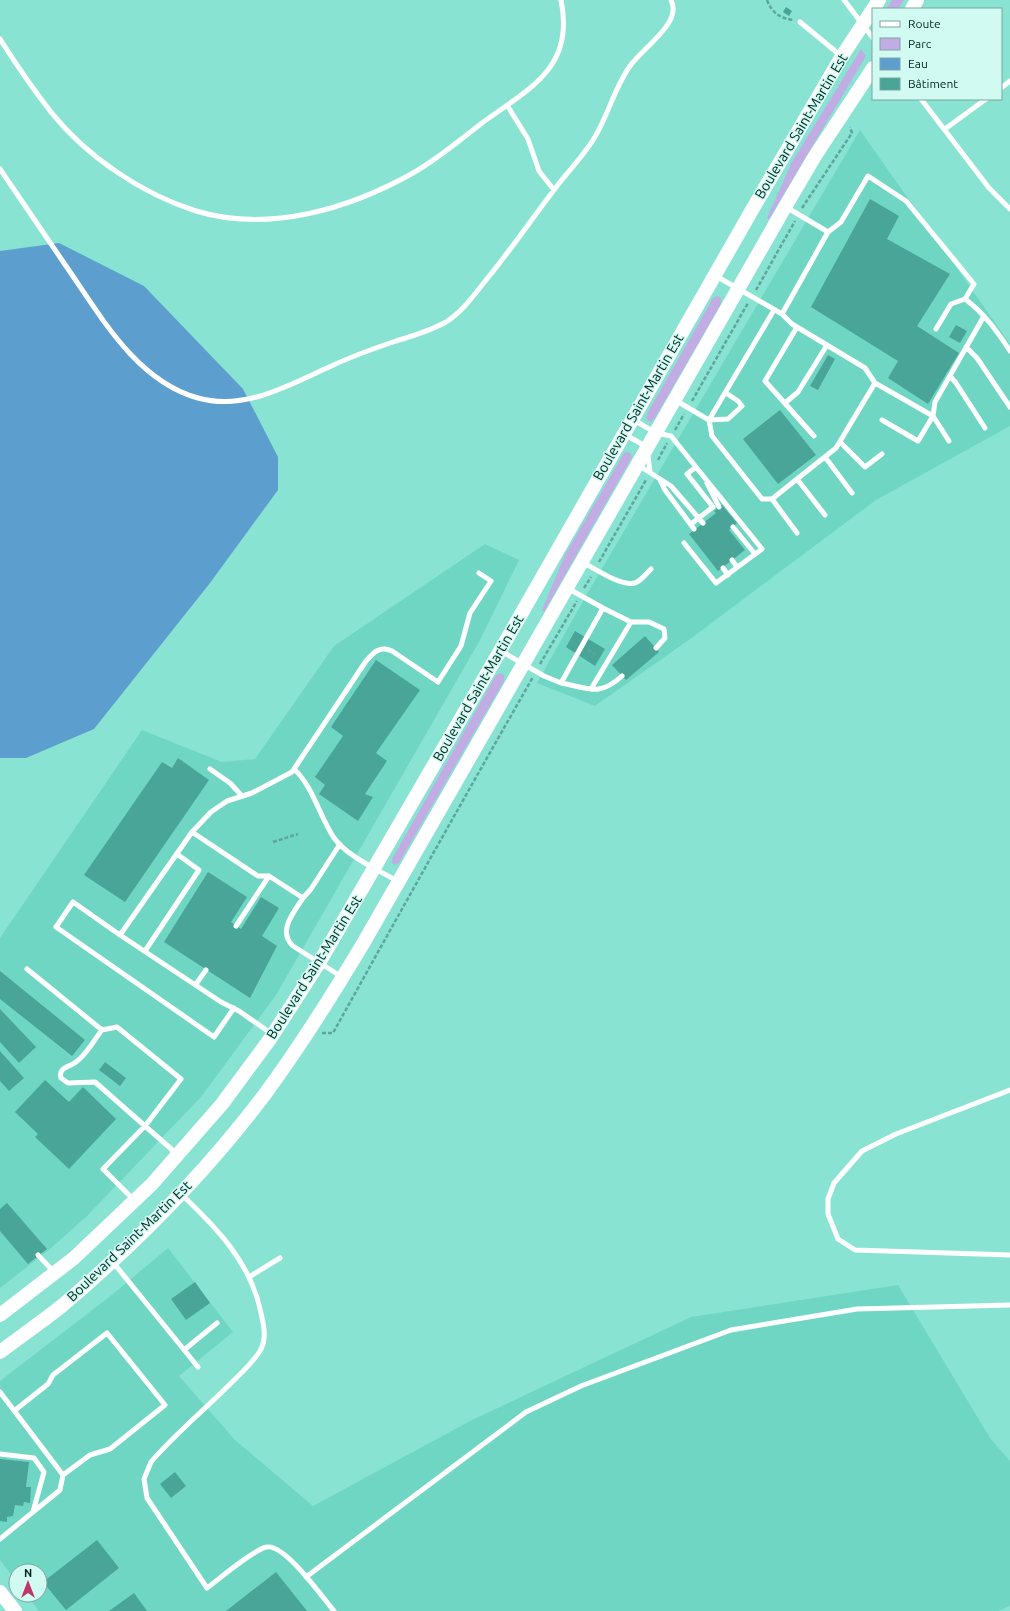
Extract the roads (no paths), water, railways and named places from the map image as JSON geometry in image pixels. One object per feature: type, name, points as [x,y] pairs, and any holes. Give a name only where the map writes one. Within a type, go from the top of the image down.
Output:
[{"type":"main road","name":"Boulevard Saint-Martin Est","points":[[0,1315],[55,1273],[135,1201],[178,1155],[236,1087],[273,1035],[319,963],[500,651],[714,275],[842,56],[872,10]]},
{"type":"main road","name":"Boulevard Saint-Martin Est","points":[[0,1352],[62,1306],[112,1261],[181,1193],[227,1141],[265,1093],[315,1022],[398,882],[785,207],[815,156],[872,70]]},
{"type":"main road","points":[[0,1592],[15,1611]]},
{"type":"lane","points":[[0,40],[52,113],[86,147],[152,193],[196,211],[213,215],[253,220],[274,219],[299,216],[339,205],[415,172],[507,105],[543,76],[558,57],[563,43],[564,30],[561,0]]},
{"type":"lane","points":[[0,169],[123,346],[142,365],[179,392],[198,399],[218,402],[240,402],[286,387],[354,356],[428,331],[447,321],[463,308],[480,288],[593,140],[630,66],[666,28],[673,16],[674,6],[671,0]]},
{"type":"lane","points":[[844,0],[872,37]]},
{"type":"lane","points":[[800,22],[842,56]]},
{"type":"lane","points":[[1002,87],[1010,81]]},
{"type":"lane","points":[[922,100],[989,188],[1010,209]]},
{"type":"lane","points":[[945,129],[985,100]]},
{"type":"lane","points":[[507,105],[528,139],[539,171],[554,190]]},
{"type":"lane","points":[[782,314],[828,232],[841,222],[868,176],[906,201],[974,284],[965,299],[951,304],[936,330]]},
{"type":"lane","points":[[785,207],[828,232]]},
{"type":"lane","points":[[714,275],[782,314],[797,327],[865,368],[874,383],[933,416],[949,441]]},
{"type":"lane","points":[[965,299],[984,316],[999,334],[1010,351]]},
{"type":"lane","points":[[774,310],[709,420],[712,436],[716,442],[762,498],[772,499],[836,448],[874,383]]},
{"type":"lane","points":[[882,420],[918,441],[933,416],[935,402],[984,316]]},
{"type":"lane","points":[[797,327],[766,381],[814,436]]},
{"type":"lane","points":[[785,403],[798,392],[826,345]]},
{"type":"lane","points":[[966,347],[977,358],[1010,407]]},
{"type":"lane","points":[[950,376],[985,428]]},
{"type":"lane","points":[[674,400],[709,420],[728,419],[742,406],[738,401],[726,393]]},
{"type":"lane","points":[[631,419],[656,433],[671,436],[762,549],[716,583],[684,543]]},
{"type":"lane","points":[[623,433],[647,447],[650,472]]},
{"type":"lane","points":[[840,442],[865,467],[882,454]]},
{"type":"lane","points":[[824,457],[852,492]]},
{"type":"lane","points":[[637,465],[671,486],[702,523]]},
{"type":"lane","points":[[690,524],[713,507],[687,474],[696,467]]},
{"type":"lane","points":[[704,476],[719,507]]},
{"type":"lane","points":[[797,479],[824,514]]},
{"type":"lane","points":[[660,480],[665,490],[694,529]]},
{"type":"lane","points":[[772,499],[797,533]]},
{"type":"lane","points":[[733,527],[755,554]]},
{"type":"lane","points":[[732,560],[737,567]]},
{"type":"lane","points":[[582,561],[612,578],[628,583],[638,581],[652,569]]},
{"type":"lane","points":[[723,568],[728,575]]},
{"type":"lane","points":[[120,935],[192,832],[220,805],[286,776],[294,769],[374,651],[384,649],[392,651],[438,682],[460,646],[470,613],[491,581],[479,573]]},
{"type":"lane","points":[[566,587],[631,622],[649,622],[664,629],[665,638],[656,648]]},
{"type":"lane","points":[[561,683],[604,608]]},
{"type":"lane","points":[[591,689],[631,622]]},
{"type":"lane","points":[[500,651],[561,683],[601,690],[622,676]]},
{"type":"lane","points":[[210,769],[230,783],[242,796]]},
{"type":"lane","points":[[294,769],[301,777],[324,820],[340,844],[374,868],[398,882]]},
{"type":"lane","points":[[192,832],[258,876],[268,876],[303,898]]},
{"type":"lane","points":[[340,844],[288,922],[286,935],[288,941],[293,946],[342,978]]},
{"type":"lane","points":[[145,951],[200,870],[177,854]]},
{"type":"lane","points":[[236,926],[268,876]]},
{"type":"lane","points":[[234,1008],[214,1037],[56,928],[73,902],[120,935],[234,1008],[273,1035]]},
{"type":"lane","points":[[28,969],[102,1030]]},
{"type":"lane","points":[[196,984],[206,970]]},
{"type":"lane","points":[[135,1201],[103,1169],[145,1126],[181,1079],[117,1027],[102,1030],[81,1058],[62,1069],[60,1073],[61,1078],[68,1083],[96,1082],[145,1126],[178,1155]]},
{"type":"lane","points":[[1010,1090],[896,1134],[862,1151],[834,1183],[828,1199],[828,1214],[838,1239],[855,1250],[1010,1255]]},
{"type":"lane","points":[[181,1193],[227,1241],[249,1277],[259,1300],[264,1328],[264,1338],[262,1347],[244,1371],[151,1462],[144,1474],[144,1489],[149,1502],[207,1588],[261,1549],[269,1546],[278,1549],[306,1577],[334,1611]]},
{"type":"lane","points":[[38,1256],[55,1273]]},
{"type":"lane","points":[[249,1277],[280,1258]]},
{"type":"lane","points":[[112,1261],[198,1366]]},
{"type":"lane","points":[[306,1577],[526,1412],[581,1386],[730,1330],[857,1308],[1010,1306]]},
{"type":"lane","points":[[184,1350],[217,1323]]},
{"type":"lane","points":[[0,1539],[60,1490],[63,1475],[90,1455],[110,1449],[165,1405],[106,1333],[53,1375],[48,1384],[14,1411]]},
{"type":"lane","points":[[0,1392],[63,1475]]},
{"type":"lane","points":[[0,1454],[34,1458],[44,1472],[32,1513]]},
{"type":"water","points":[[59,243],[144,286],[243,389],[278,457],[278,490],[210,583],[94,729],[26,758],[0,758],[0,251]]}]
